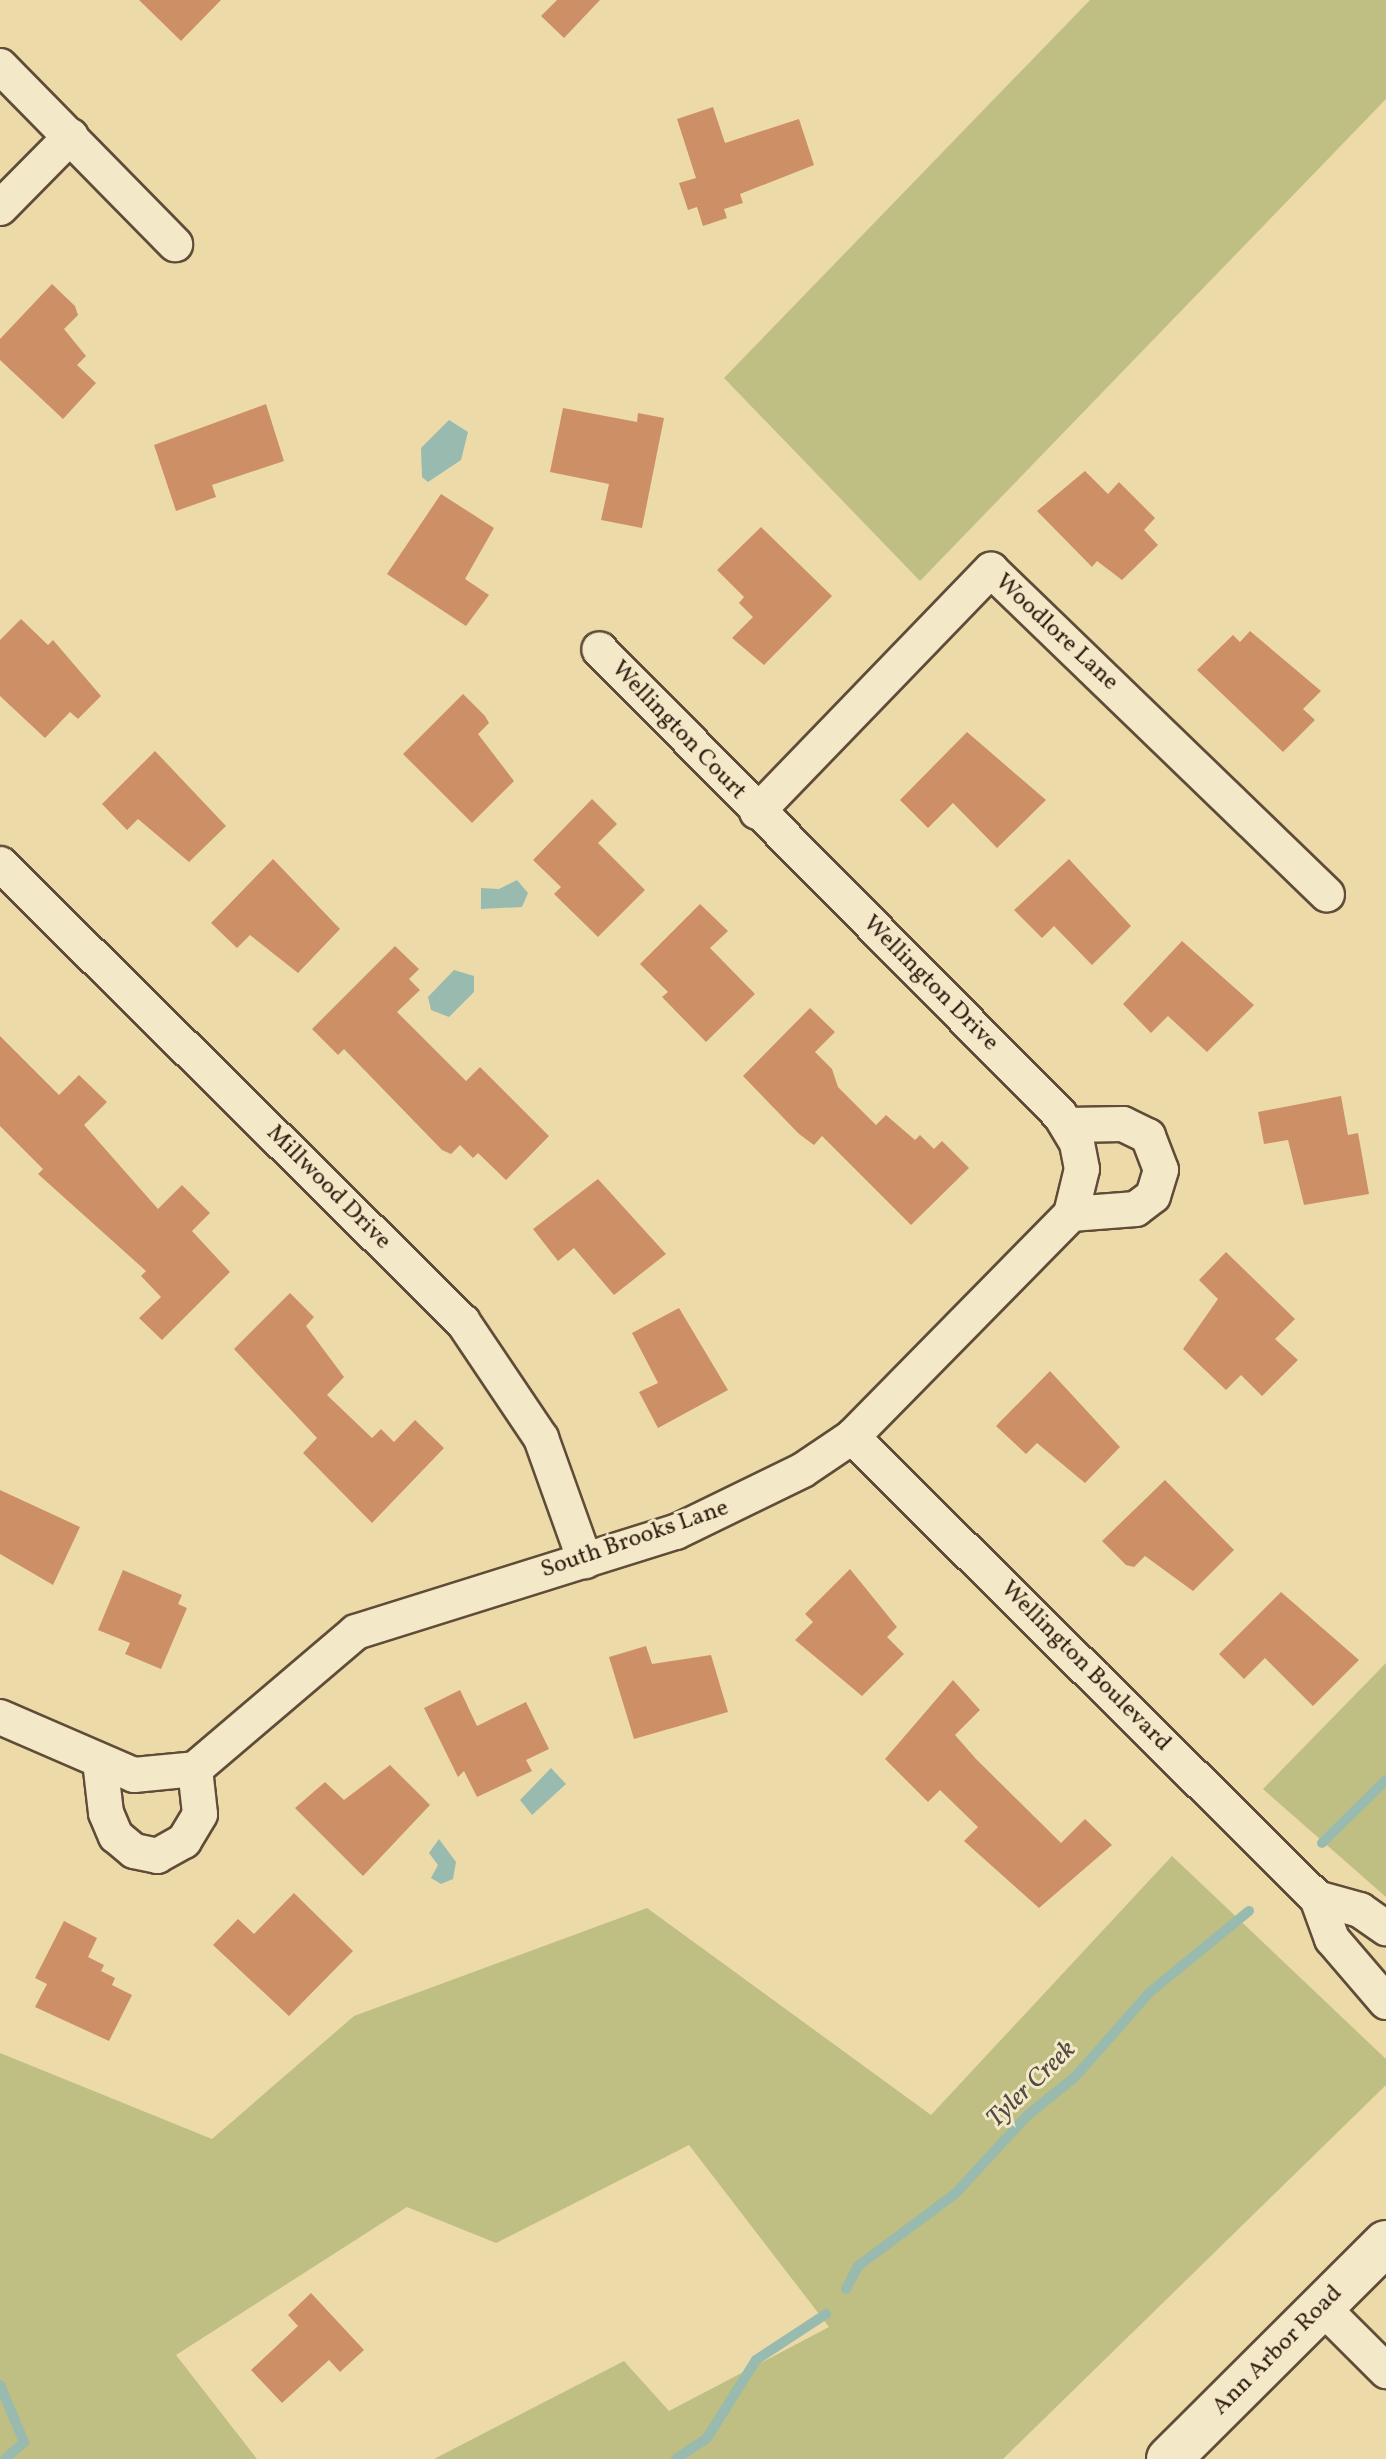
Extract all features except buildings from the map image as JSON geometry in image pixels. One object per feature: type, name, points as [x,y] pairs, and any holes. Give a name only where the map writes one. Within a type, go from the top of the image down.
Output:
[{"type":"main road","name":"Ann Arbor Road","points":[[1169,2459],[1386,2243]]},
{"type":"street","points":[[0,66],[175,244]]},
{"type":"street","points":[[0,208],[71,136]]},
{"type":"street","name":"Woodlore Lane","points":[[757,812],[991,570],[1327,895]]},
{"type":"street","name":"Wellington Court","points":[[599,649],[757,812]]},
{"type":"street","name":"Wellington Drive","points":[[757,812],[1068,1125],[1082,1169],[1071,1214]]},
{"type":"street","name":"Millwood Drive","points":[[0,864],[463,1322],[541,1438],[585,1561]]},
{"type":"street","points":[[1068,1125],[1123,1124],[1148,1136],[1161,1170],[1153,1196],[1136,1209],[1071,1214]]},
{"type":"street","name":"South Brooks Lane","points":[[195,1769],[317,1659],[356,1632],[715,1517],[852,1437],[1071,1214]]},
{"type":"street","name":"Wellington Boulevard","points":[[852,1437],[1317,1898],[1332,1939],[1386,2002]]},
{"type":"street","points":[[0,1717],[100,1761],[154,1777],[195,1769],[200,1814],[184,1841],[157,1856],[134,1851],[116,1836],[106,1813],[100,1761]]},
{"type":"street","name":"Wellington Boulevard","points":[[1317,1898],[1360,1910],[1386,1928]]},
{"type":"street","points":[[1322,2307],[1386,2371]]},
{"type":"shaded area","points":[[1090,0],[1386,0],[1386,99],[920,581],[724,378]]},
{"type":"shaded area","points":[[1386,1663],[1386,1897],[1263,1789]]},
{"type":"shaded area","points":[[1172,1856],[1386,2059],[1386,2085],[1003,2459],[434,2459],[624,2361],[669,2411],[829,2327],[689,2145],[496,2243],[407,2207],[176,2355],[257,2459],[0,2459],[0,2053],[212,2139],[354,2016],[647,1908],[931,2115]]},
{"type":"water","points":[[449,420],[468,432],[461,460],[428,482],[422,477],[421,448]]},
{"type":"water","points":[[517,880],[528,893],[522,907],[481,909],[481,888],[499,889]]},
{"type":"water","points":[[454,970],[474,976],[474,992],[449,1017],[431,1010],[428,997]]},
{"type":"water","points":[[551,1768],[566,1784],[532,1815],[520,1800]]},
{"type":"water","points":[[439,1839],[456,1862],[453,1879],[441,1884],[431,1878],[438,1865],[429,1853]]},
{"type":"waterway","name":"Tyler Creek","points":[[1322,1843],[1386,1780]]},
{"type":"waterway","name":"Tyler Creek","points":[[846,2289],[858,2266],[955,2194],[1028,2115],[1075,2077],[1150,1992],[1249,1911]]},
{"type":"waterway","name":"Tyler Creek","points":[[676,2459],[707,2438],[756,2360],[826,2314]]},
{"type":"waterway","name":"Tyler Creek","points":[[0,2385],[24,2442],[5,2459]]}]
